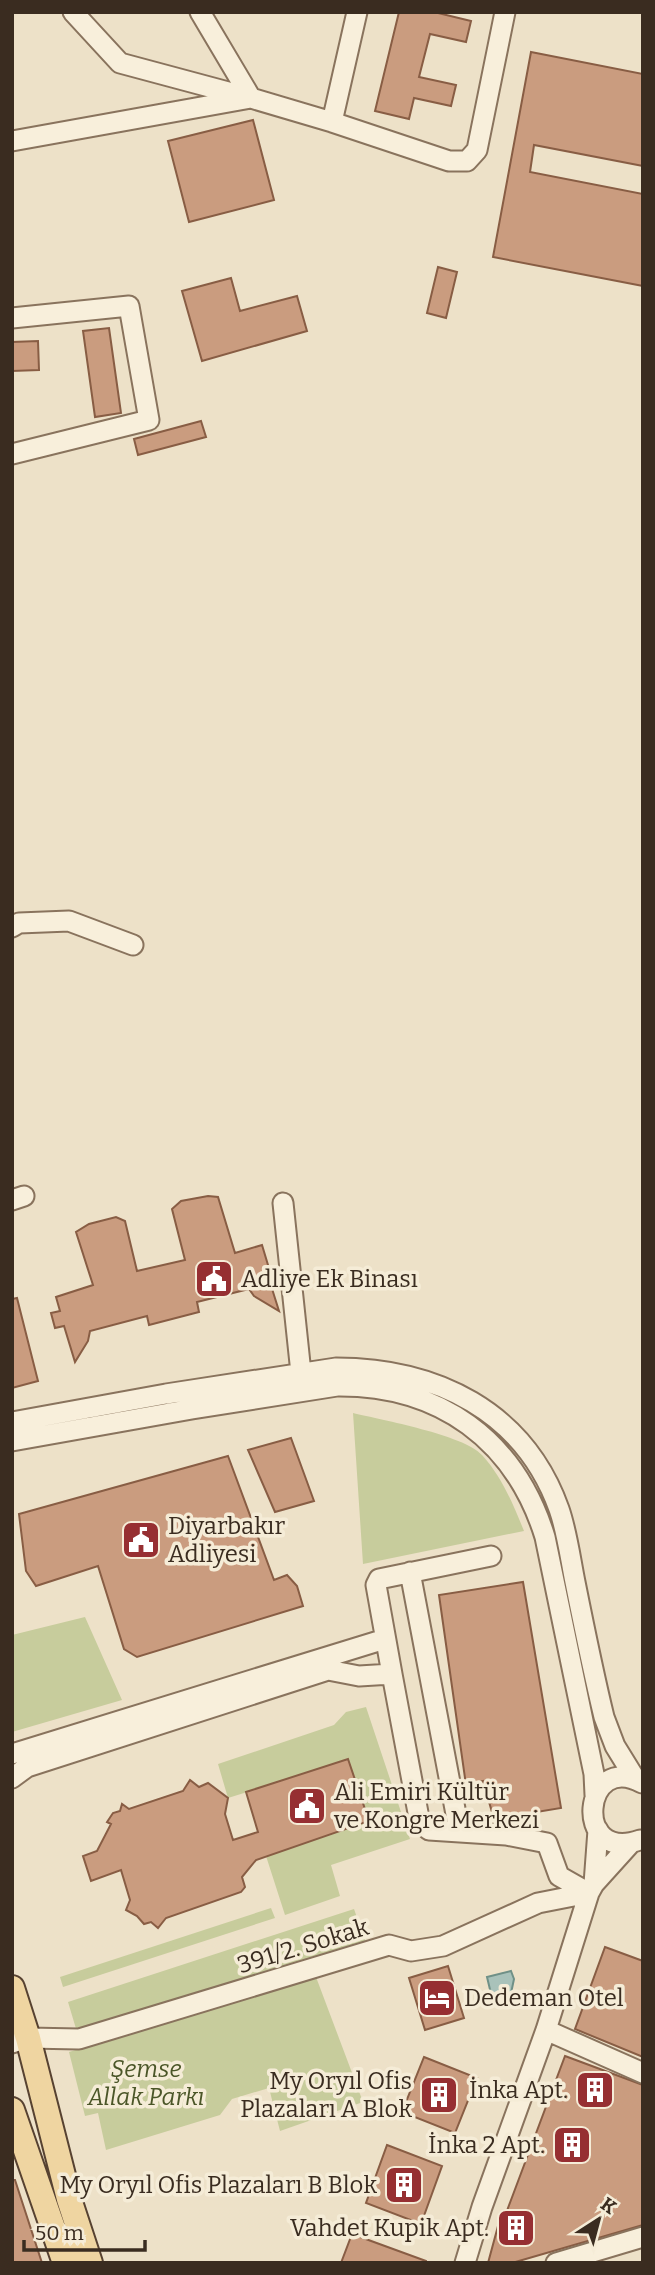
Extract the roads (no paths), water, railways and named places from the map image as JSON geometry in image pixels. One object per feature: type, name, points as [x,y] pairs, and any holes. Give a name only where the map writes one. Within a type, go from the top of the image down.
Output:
[{"type":"main road","points":[[15,2002],[20,2040],[90,2263]]},
{"type":"main road","points":[[12,2110],[65,2263]]},
{"type":"street","points":[[73,12],[120,63],[332,122],[449,161],[467,161],[477,150],[505,12]]},
{"type":"street","points":[[200,12],[251,98]]},
{"type":"street","points":[[332,122],[357,12]]},
{"type":"street","points":[[12,141],[251,98]]},
{"type":"street","points":[[12,318],[129,306],[149,420],[12,454]]},
{"type":"street","points":[[12,926],[19,923],[69,921],[133,945]]},
{"type":"street","points":[[283,1203],[301,1373]]},
{"type":"street","points":[[12,1422],[301,1373],[361,1368],[427,1380],[468,1398],[489,1413],[524,1446],[549,1484],[559,1510],[604,1717],[615,1746],[639,1782]]},
{"type":"street","points":[[12,1441],[192,1409],[337,1386],[358,1386],[400,1392],[440,1406],[492,1444],[525,1487],[539,1516],[545,1537],[588,1747],[595,1794],[591,1813],[598,1830],[591,1889],[546,2030],[482,2207],[465,2263]]},
{"type":"street","points":[[491,1556],[379,1579],[376,1585],[419,1818],[429,1830],[506,1835],[547,1843],[559,1876],[591,1889]]},
{"type":"street","points":[[410,1572],[459,1830]]},
{"type":"street","points":[[12,1754],[385,1639]]},
{"type":"street","points":[[12,1778],[27,1768],[328,1670],[359,1676],[391,1674]]},
{"type":"street","points":[[595,1794],[601,1787],[617,1779],[639,1782]]},
{"type":"street","points":[[598,1830],[612,1841],[637,1840]]},
{"type":"street","points":[[591,1889],[637,1840]]},
{"type":"street","name":"391/2. Sokak","points":[[20,2040],[79,2039],[389,1945],[411,1951],[443,1946],[538,1903],[591,1889]]},
{"type":"street","points":[[546,2030],[643,2073]]},
{"type":"street","points":[[556,2263],[643,2237]]},
{"type":"water","points":[[511,1971],[514,1979],[510,1998],[493,2002],[487,1977]]},
{"type":"place","name":"Adliye Ek Binası","points":[[214,1279]]},
{"type":"place","name":"Diyarbakır Adliyesi","points":[[141,1540]]},
{"type":"place","name":"Ali Emiri Kültür ve Kongre Merkezi","points":[[307,1806]]},
{"type":"place","name":"Dedeman Otel","points":[[437,1998]]},
{"type":"place","name":"İnka Apt.","points":[[595,2090]]},
{"type":"place","name":"My Oryıl Ofis Plazaları A Blok","points":[[439,2095]]},
{"type":"place","name":"İnka 2 Apt.","points":[[572,2145]]},
{"type":"place","name":"My Oryıl Ofis Plazaları B Blok","points":[[404,2185]]},
{"type":"place","name":"Vahdet Kupik Apt.","points":[[516,2228]]},
{"type":"park label","name":"Şemse Allak Parkı","points":[[146,2083]]}]
